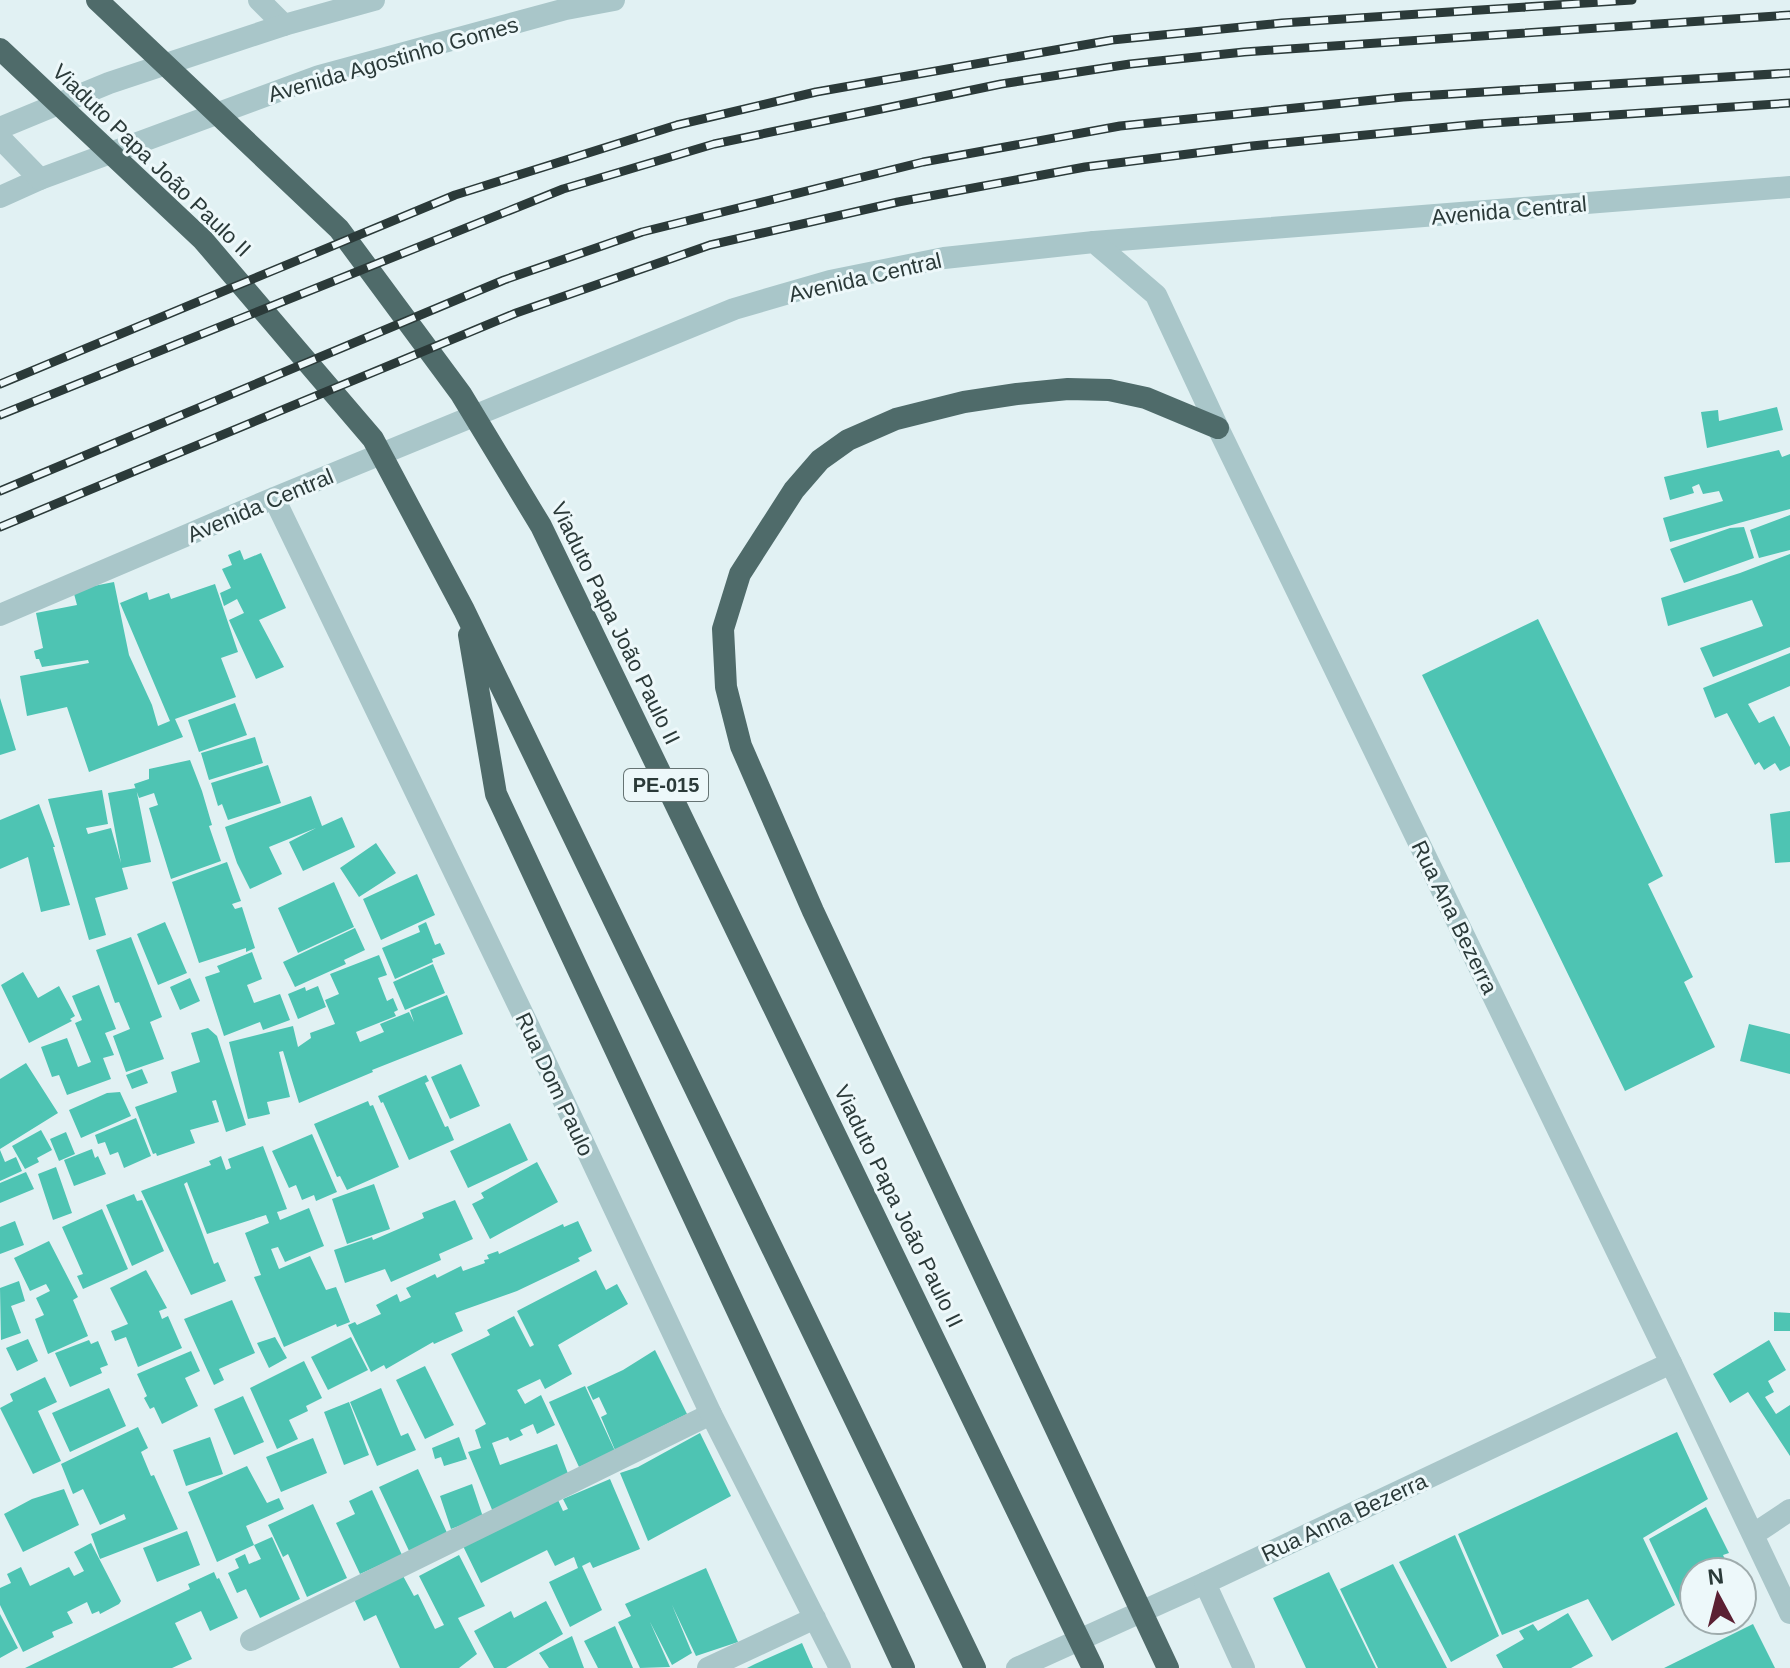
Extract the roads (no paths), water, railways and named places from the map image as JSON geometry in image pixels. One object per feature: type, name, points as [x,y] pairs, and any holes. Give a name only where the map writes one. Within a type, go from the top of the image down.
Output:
[{"type":"highway","name":"Viaduto Papa João Paulo II","points":[[97,0],[339,229],[461,394],[541,526],[1093,1668]]},
{"type":"highway","name":"Viaduto Papa João Paulo II","points":[[0,49],[203,240],[373,439],[464,610],[975,1668]]},
{"type":"highway","points":[[1168,1668],[819,925],[741,746],[726,687],[723,629],[740,574],[794,490],[820,460],[848,440],[896,419],[964,402],[1068,389],[1109,390],[1146,398],[1218,428]]},
{"type":"highway","points":[[464,610],[496,794],[904,1668]]},
{"type":"street","points":[[259,0],[284,25]]},
{"type":"street","points":[[0,128],[109,83],[284,25],[374,0]]},
{"type":"street","name":"Avenida Agostinho Gomes","points":[[40,179],[319,76],[566,9],[614,0]]},
{"type":"street","points":[[0,138],[40,179],[0,197]]},
{"type":"street","name":"Avenida Central","points":[[0,615],[274,498],[734,309],[830,281],[944,258],[1094,242],[1790,187]]},
{"type":"street","name":"Rua Ana Bezerra","points":[[1094,242],[1156,295],[1790,1613]]},
{"type":"street","name":"Rua Dom Paulo","points":[[274,498],[711,1414],[840,1668]]},
{"type":"street","name":"Rua Anna Bezerra","points":[[1017,1668],[1205,1583],[1671,1363]]},
{"type":"street","points":[[251,1640],[711,1414]]},
{"type":"street","points":[[1754,1534],[1790,1510]]},
{"type":"street","points":[[1205,1583],[1244,1668]]},
{"type":"street","points":[[708,1668],[815,1618]]},
{"type":"railway","points":[[0,384],[455,195],[677,125],[816,92],[1112,40],[1282,23],[1632,0]]},
{"type":"railway","points":[[0,415],[563,189],[714,144],[1001,84],[1130,64],[1244,52],[1790,15]]},
{"type":"railway","points":[[0,491],[504,280],[642,232],[923,162],[1120,126],[1403,97],[1790,73]]},
{"type":"railway","points":[[0,527],[516,313],[710,245],[898,202],[1085,167],[1252,146],[1479,124],[1790,103]]}]
